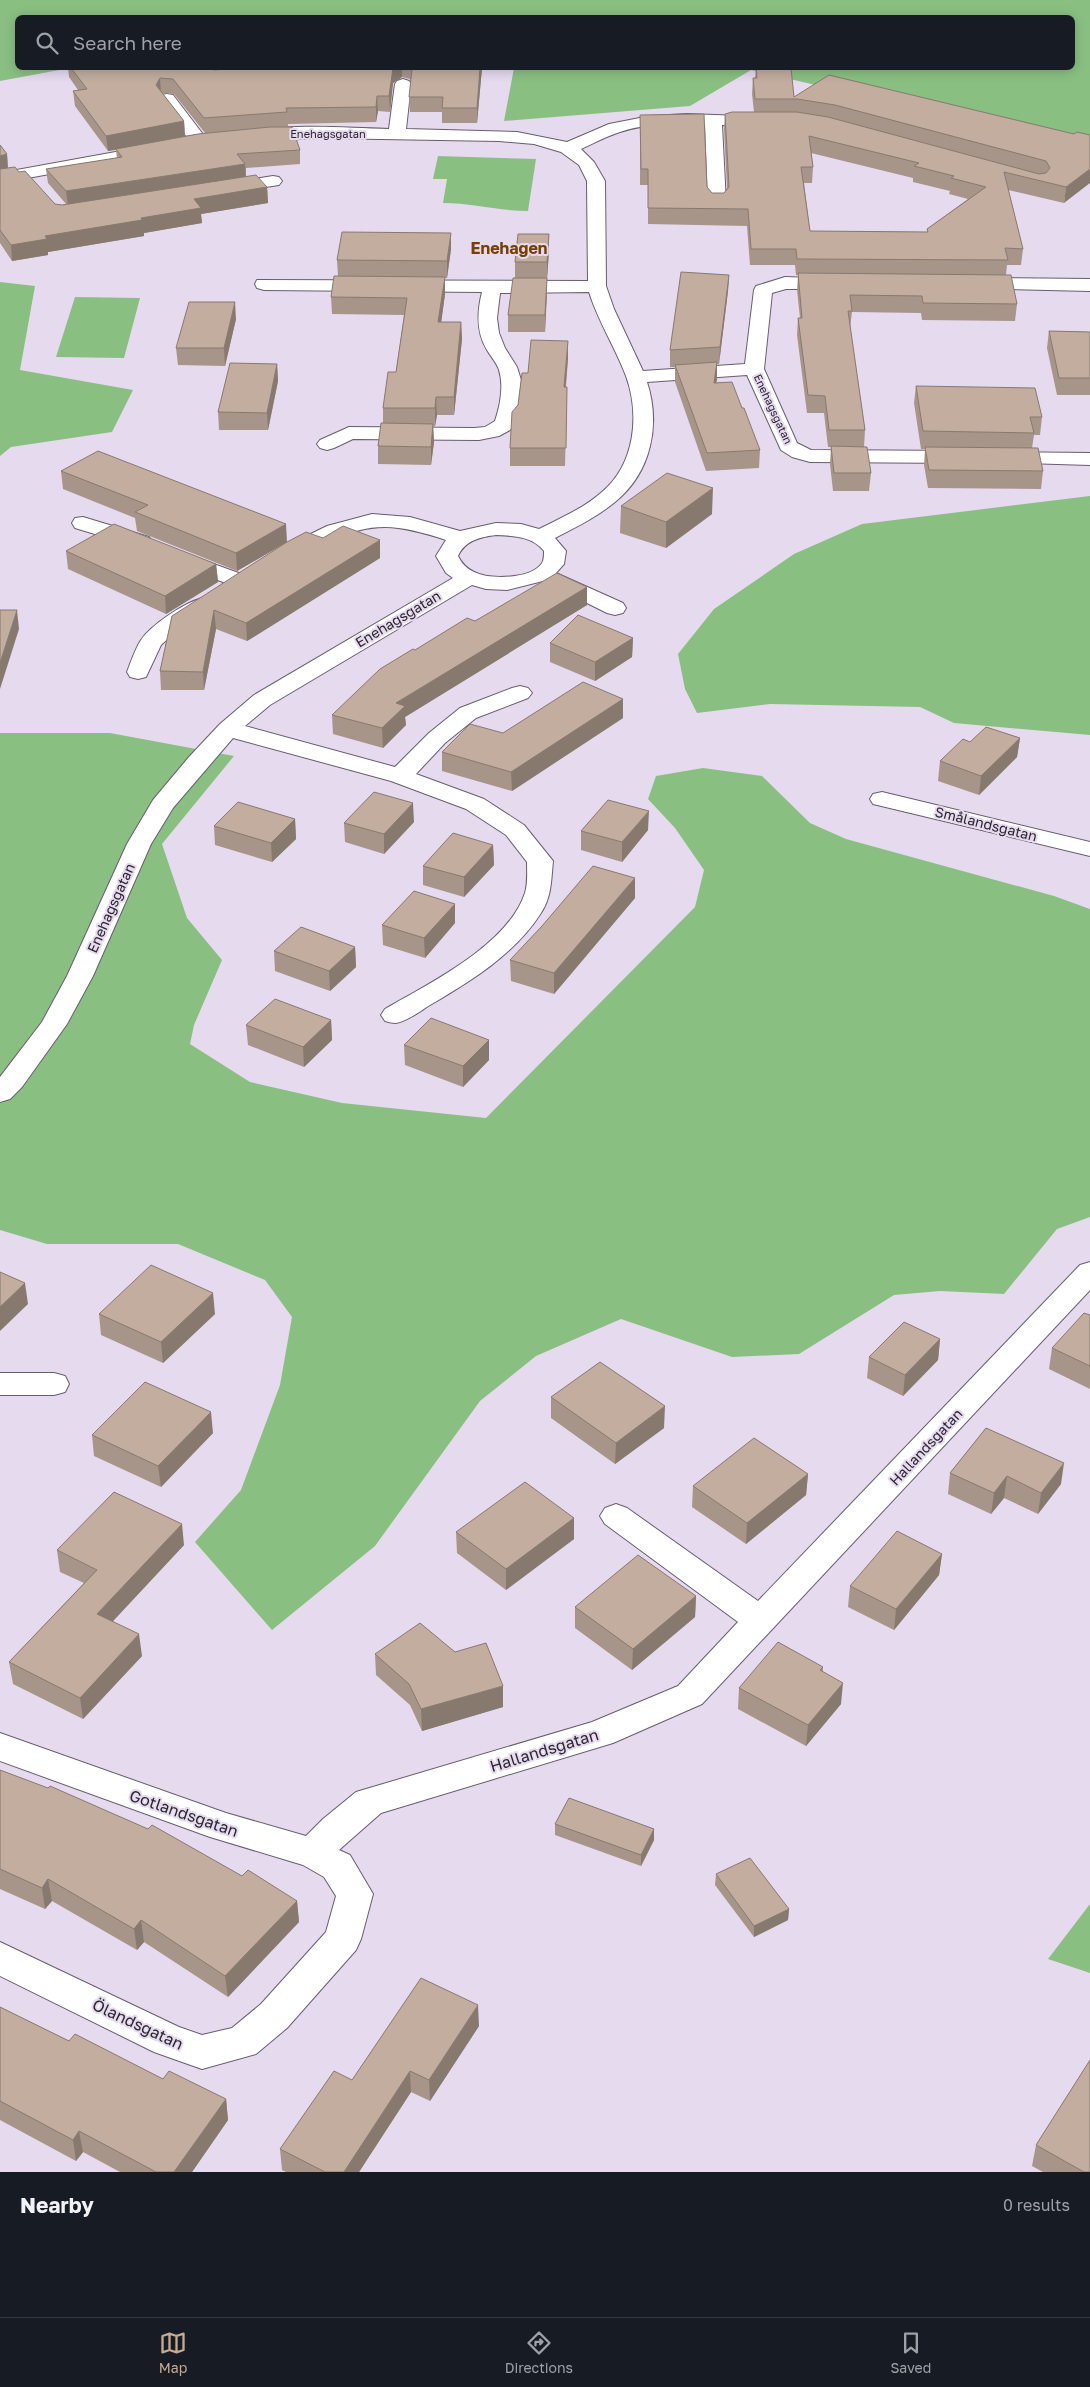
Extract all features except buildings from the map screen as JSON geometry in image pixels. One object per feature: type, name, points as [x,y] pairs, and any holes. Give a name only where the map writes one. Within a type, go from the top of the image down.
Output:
[{"type":"street","points":[[397,134],[403,84]]},
{"type":"street","points":[[0,178],[33,181],[175,146],[208,140],[167,99]]},
{"type":"street","points":[[713,121],[717,202]]},
{"type":"street","points":[[568,148],[615,128],[639,123],[778,121]]},
{"type":"street","name":"Enehagsgatan","points":[[244,137],[319,133],[504,136],[536,140],[568,148],[591,167],[596,181],[598,286],[601,302],[636,376],[642,394],[644,424],[640,450],[631,472],[610,496],[540,537]]},
{"type":"street","points":[[206,192],[273,181]]},
{"type":"street","name":"Enehagsgatan","points":[[854,283],[785,283],[763,290],[754,369],[788,446],[799,453],[810,456],[1090,458]]},
{"type":"street","points":[[264,284],[492,287],[598,286]]},
{"type":"street","points":[[962,284],[1090,285]]},
{"type":"street","points":[[327,444],[348,434],[474,434],[491,433],[501,427],[506,422],[511,377],[506,362],[496,350],[488,331],[486,315],[492,287]]},
{"type":"street","name":"Enehagsgatan","points":[[636,376],[754,369]]},
{"type":"street","points":[[138,672],[151,642],[167,627],[255,572],[342,526],[377,518],[412,522],[462,538]]},
{"type":"street","points":[[83,523],[162,551],[255,572]]},
{"type":"street","points":[[515,530],[540,537],[553,547],[556,555],[551,568],[525,580],[506,583],[486,582],[469,578],[455,570],[448,561],[447,556],[451,546],[462,538],[478,532],[515,530]]},
{"type":"street","points":[[541,574],[615,608]]},
{"type":"street","name":"Enehagsgatan","points":[[0,1093],[54,1024],[80,976],[139,844],[162,805],[197,762],[228,729],[262,700],[469,578]]},
{"type":"street","points":[[400,776],[437,738],[468,713],[520,693]]},
{"type":"street","points":[[228,729],[400,776],[475,804],[515,830],[540,861],[538,892],[523,924],[500,945],[459,974],[394,1015]]},
{"type":"street","name":"Smålandsgatan","points":[[882,799],[1090,849]]},
{"type":"street","name":"Hallandsgatan","points":[[313,1853],[336,1829],[369,1802],[601,1733],[690,1695],[1090,1272]]},
{"type":"street","points":[[0,1384],[54,1384]]},
{"type":"street","points":[[616,1516],[761,1622]]},
{"type":"street","name":"Gotlandsgatan","points":[[0,1747],[223,1827],[313,1853],[337,1866],[355,1894]]},
{"type":"street","name":"Ölandsgatan","points":[[0,1958],[167,2040],[202,2052],[243,2042],[274,2016],[342,1939],[355,1894]]},
{"type":"green space","points":[[0,0],[1090,0],[1090,149],[751,70],[1075,70],[1075,15],[15,15],[15,70],[59,70],[0,81]]},
{"type":"green space","points":[[514,70],[751,70],[690,106],[504,121]]},
{"type":"green space","points":[[438,156],[536,159],[528,211],[443,203],[447,179],[433,179]]},
{"type":"green space","points":[[0,282],[35,286],[20,370],[133,390],[112,432],[11,447],[0,456]]},
{"type":"green space","points":[[75,297],[140,298],[124,358],[56,357]]},
{"type":"green space","points":[[1090,496],[1090,735],[954,723],[920,707],[770,704],[697,713],[685,689],[678,654],[714,609],[794,554],[862,524]]},
{"type":"green space","points":[[0,733],[110,733],[234,756],[162,844],[187,918],[222,960],[194,1025],[190,1044],[250,1082],[342,1103],[486,1118],[695,907],[704,870],[675,828],[648,799],[656,776],[703,768],[762,776],[810,823],[846,839],[1054,896],[1090,909],[1090,1217],[1057,1229],[1004,1294],[940,1291],[894,1295],[799,1354],[732,1357],[621,1319],[536,1356],[480,1401],[375,1546],[272,1630],[195,1542],[241,1490],[280,1385],[292,1317],[265,1280],[178,1244],[47,1244],[0,1230]]},
{"type":"green space","points":[[1090,1904],[1090,1973],[1048,1959]]},
{"type":"district","name":"Enehagen","points":[[509,248]]}]
